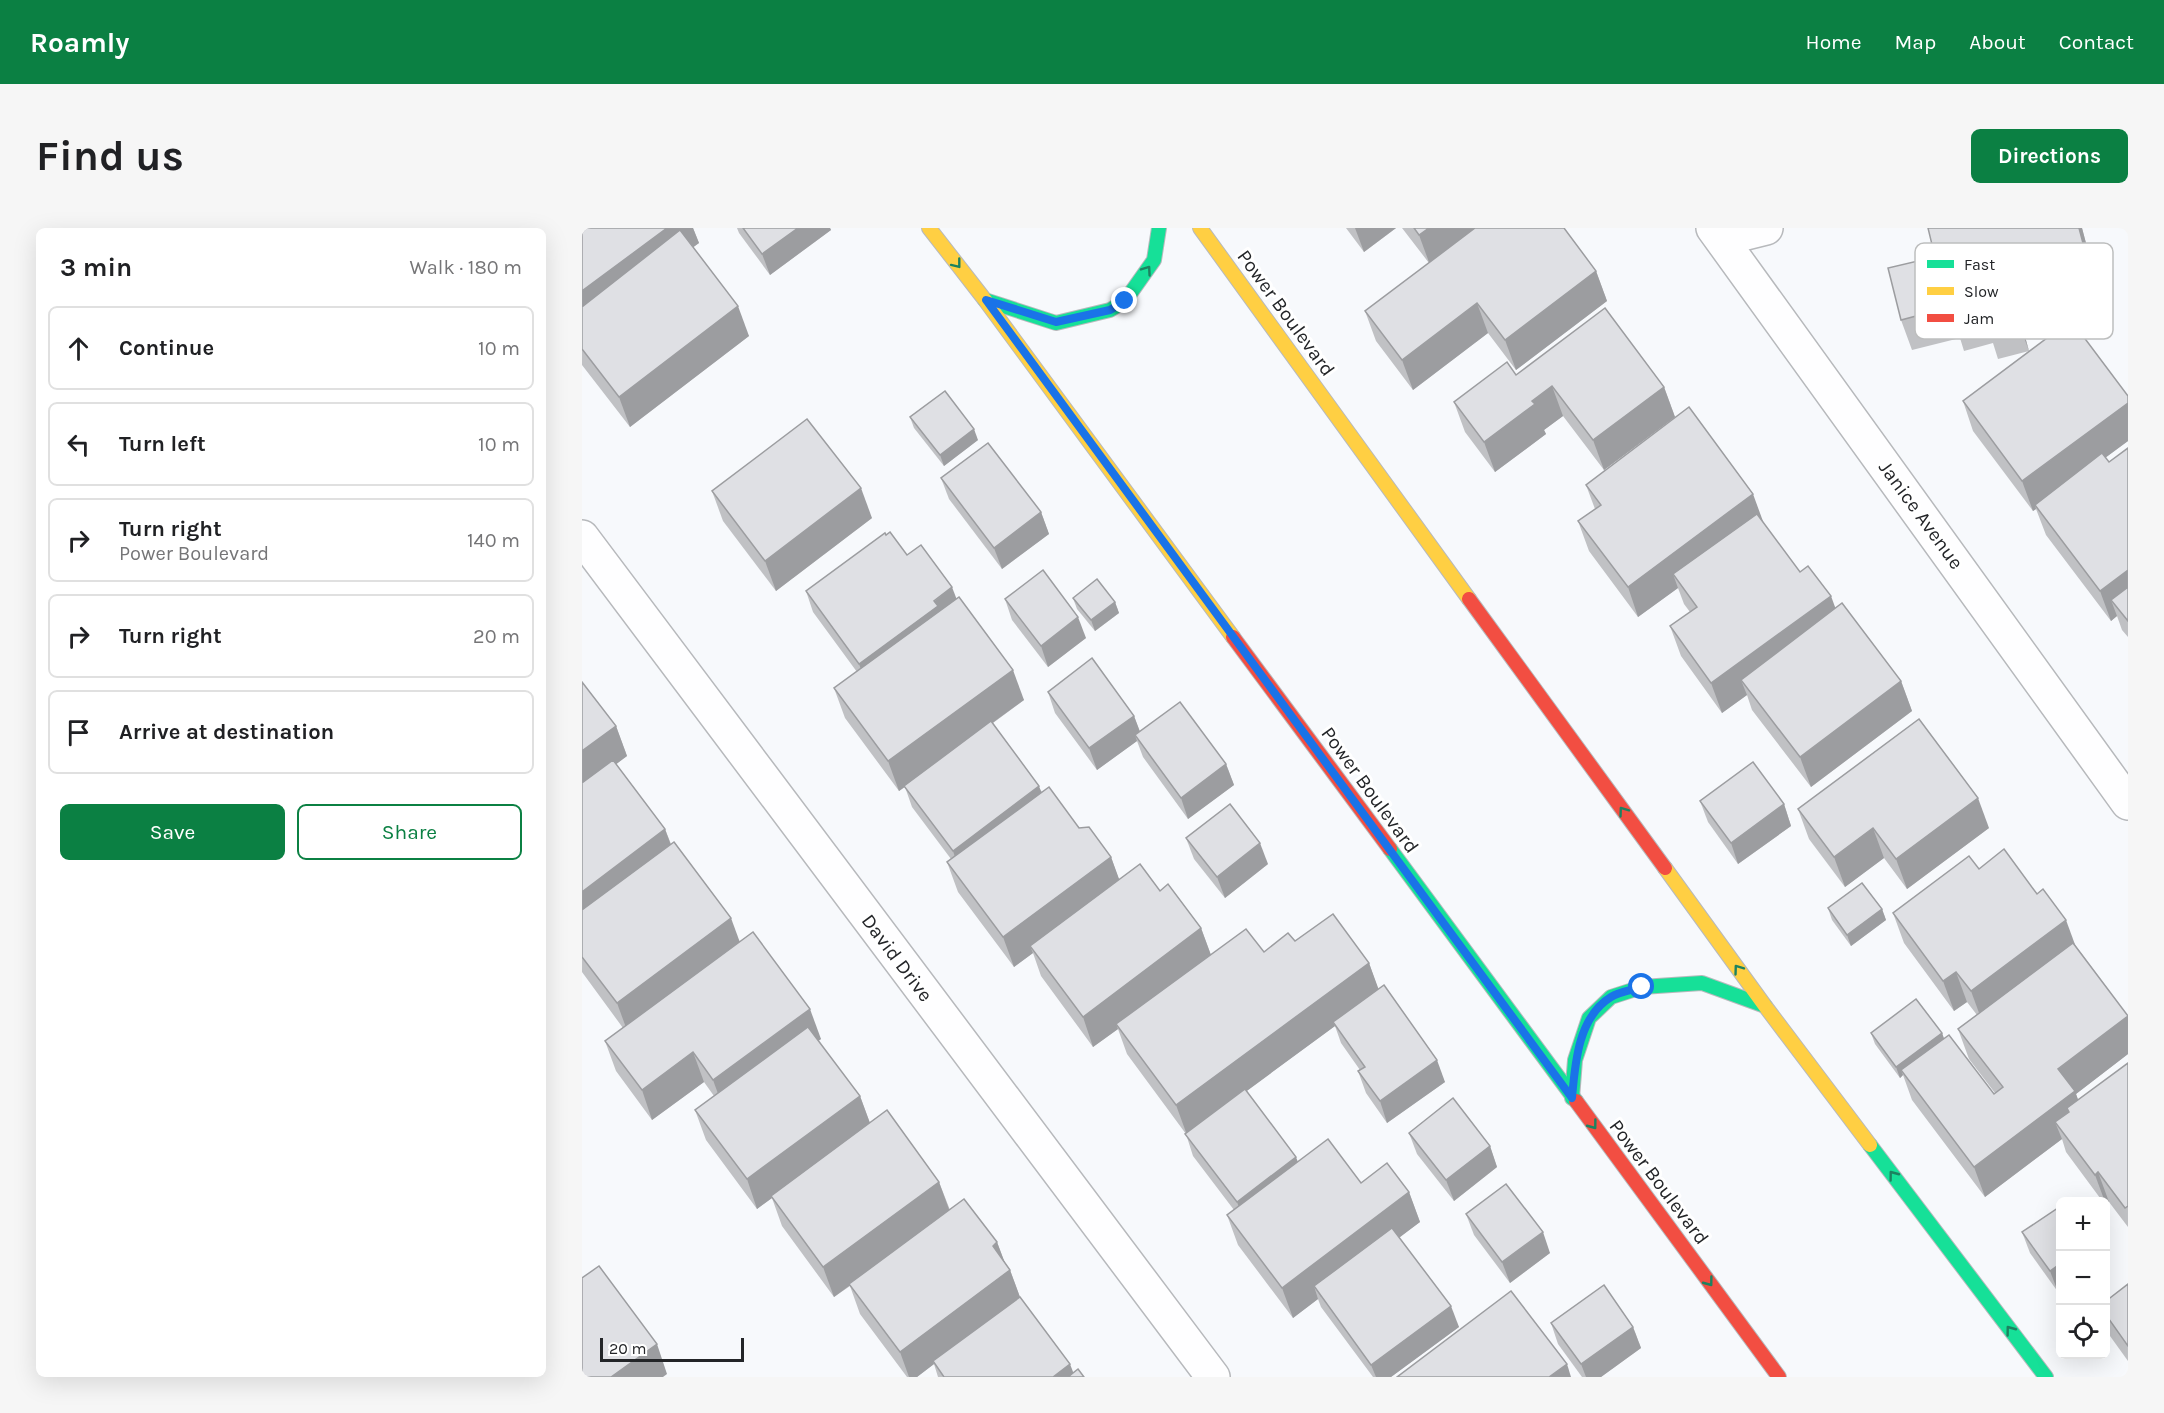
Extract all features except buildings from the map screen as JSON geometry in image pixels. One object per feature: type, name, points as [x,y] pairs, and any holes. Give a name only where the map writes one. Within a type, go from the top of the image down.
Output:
[{"type":"street","name":"Power Boulevard","points":[[928,228],[986,300],[1779,1377]]},
{"type":"street","points":[[986,300],[1056,322],[1110,310],[1125,301],[1154,260],[1159,228]]},
{"type":"street","name":"Power Boulevard","points":[[1200,228],[1765,1006],[2046,1377]]},
{"type":"street","points":[[1717,234],[1766,228]]},
{"type":"street","name":"Janice Avenue","points":[[1717,234],[2128,803]]},
{"type":"street","name":"David Drive","points":[[582,537],[1213,1377]]},
{"type":"street","points":[[1572,1098],[1575,1060],[1589,1018],[1611,997],[1642,987],[1702,983],[1765,1006]]},
{"type":"traffic: fast","points":[[985,300],[1056,323],[1110,310],[1125,301],[1154,260],[1159,228]]},
{"type":"traffic: fast","points":[[1390,849],[1576,1101]]},
{"type":"traffic: fast","points":[[1572,1098],[1575,1060],[1589,1018],[1611,997],[1642,987],[1702,983],[1765,1006]]},
{"type":"traffic: fast","points":[[1870,1145],[2046,1377]]},
{"type":"traffic: slow","points":[[929,228],[985,300],[1233,637]]},
{"type":"traffic: slow","points":[[1200,228],[1469,599]]},
{"type":"traffic: slow","points":[[1665,868],[1870,1145]]},
{"type":"traffic: jam","points":[[1469,599],[1665,868]]},
{"type":"traffic: jam","points":[[1233,637],[1390,849]]},
{"type":"traffic: jam","points":[[1576,1101],[1779,1377]]},
{"type":"route","points":[[1125,301],[1110,310],[1056,322],[986,300],[1572,1098],[1575,1060],[1589,1018],[1611,997],[1642,987]]}]
